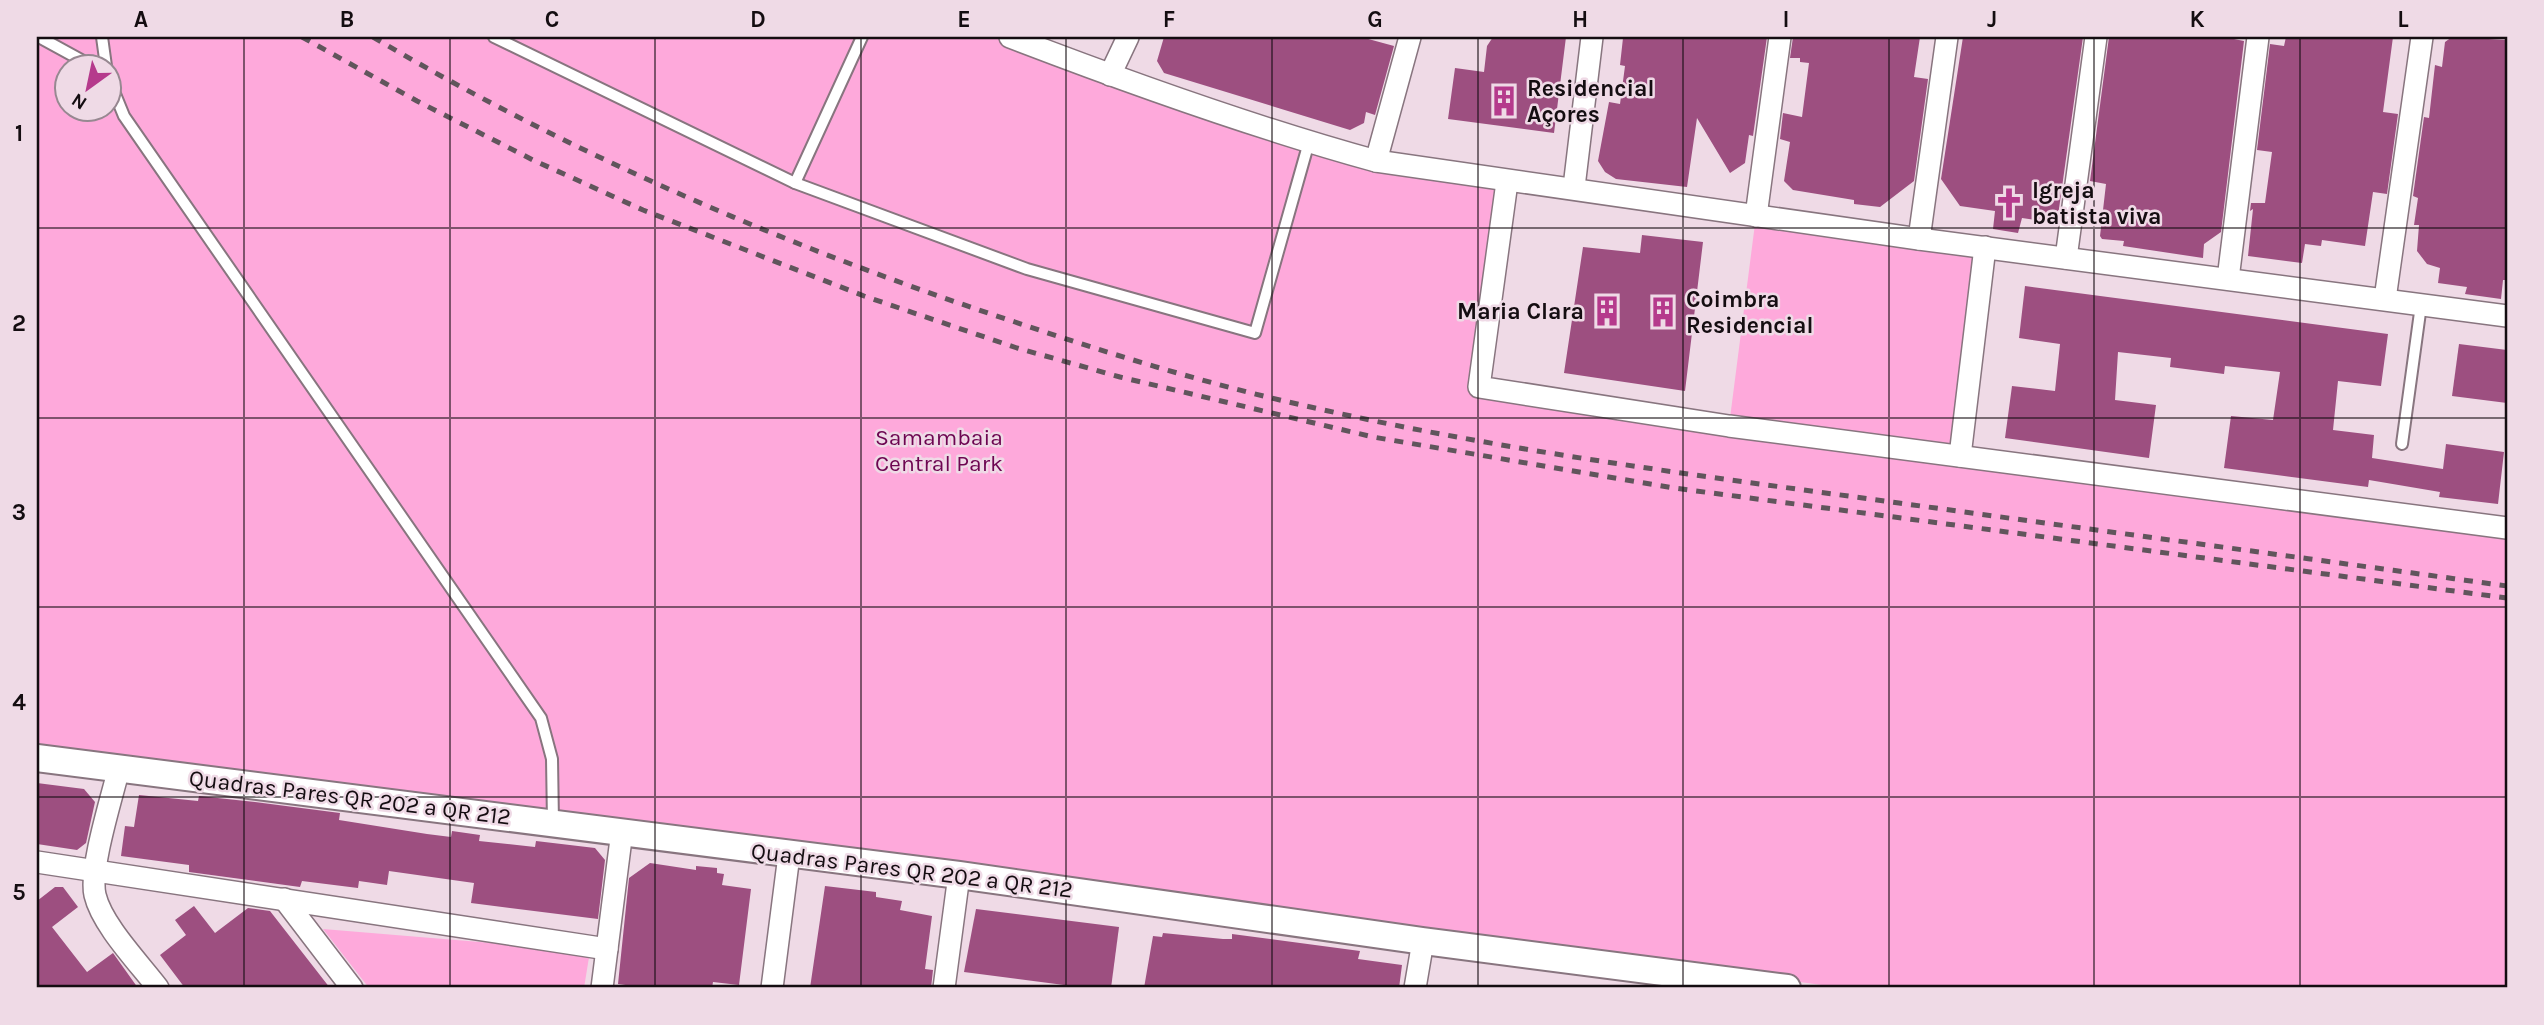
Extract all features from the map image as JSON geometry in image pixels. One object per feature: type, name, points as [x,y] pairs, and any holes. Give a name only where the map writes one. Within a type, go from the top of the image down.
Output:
[{"type":"street","points":[[1010,37],[1111,75],[1309,142],[1376,160],[1919,239],[2507,316]]},
{"type":"street","points":[[1111,75],[1128,37]]},
{"type":"street","points":[[1376,160],[1410,37]]},
{"type":"street","points":[[1574,187],[1592,37]]},
{"type":"street","points":[[1756,216],[1780,37]]},
{"type":"street","points":[[1919,239],[1947,37]]},
{"type":"street","points":[[2067,258],[2096,37]]},
{"type":"street","points":[[2228,279],[2258,37]]},
{"type":"street","points":[[2385,299],[2422,37]]},
{"type":"street","points":[[1507,181],[1479,387],[1729,426],[2507,528]]},
{"type":"street","points":[[1960,456],[1985,247]]},
{"type":"street","name":"Quadras Pares QR 202 a QR 212","points":[[37,758],[959,875],[1423,941],[1787,988]]},
{"type":"street","points":[[119,768],[96,869],[95,894],[104,917],[158,988]]},
{"type":"street","points":[[602,988],[622,831]]},
{"type":"street","points":[[772,988],[789,855]]},
{"type":"street","points":[[37,862],[607,949]]},
{"type":"street","points":[[944,988],[959,875]]},
{"type":"street","points":[[284,899],[352,988]]},
{"type":"street","points":[[1415,988],[1423,941]]},
{"type":"lane","points":[[39,37],[66,52]]},
{"type":"lane","points":[[494,37],[795,183],[1027,269],[1255,333],[1309,142]]},
{"type":"lane","points":[[795,183],[862,37]]},
{"type":"lane","points":[[122,111],[541,718],[552,759],[553,822]]},
{"type":"lane","points":[[2402,444],[2421,304]]},
{"type":"green space","name":"Samambaia Central Park","points":[[37,37],[1019,37],[1309,142],[1507,182],[1479,387],[1729,426],[1756,216],[1985,247],[1961,456],[2507,528],[2507,988],[1844,988],[572,816],[37,758]]},
{"type":"green space","points":[[323,929],[590,951],[584,988],[369,988]]},
{"type":"building","points":[[1164,37],[1361,37],[1394,46],[1375,115],[1366,112],[1364,123],[1350,130],[1164,73],[1157,61]]},
{"type":"building","name":"Residencial Açores","points":[[1493,37],[1566,37],[1554,133],[1448,119],[1455,68],[1484,72],[1487,46]]},
{"type":"building","points":[[1767,37],[1753,136],[1749,135],[1745,163],[1730,173],[1697,118],[1687,187],[1616,179],[1605,172],[1598,161],[1609,102],[1620,104],[1625,66],[1620,65],[1623,38]]},
{"type":"building","points":[[1793,37],[1920,37],[1914,77],[1928,79],[1914,181],[1880,207],[1793,190],[1784,181],[1790,142],[1780,139],[1783,113],[1802,117],[1809,63],[1800,62],[1800,58],[1790,58]]},
{"type":"building","points":[[1963,37],[2083,37],[2057,223],[2022,218],[2018,233],[1993,229],[1995,211],[1960,206],[1941,179]]},
{"type":"building","points":[[2109,37],[2224,37],[2244,41],[2221,232],[2204,244],[2203,258],[2123,246],[2124,241],[2102,239],[2100,236],[2106,184],[2090,181]]},
{"type":"building","points":[[2286,37],[2393,37],[2383,112],[2398,114],[2387,194],[2373,192],[2365,246],[2322,240],[2321,246],[2305,244],[2302,263],[2248,256],[2253,209],[2250,211],[2251,203],[2265,203],[2272,152],[2257,150],[2270,44],[2284,46]]},
{"type":"building","points":[[2452,37],[2507,40],[2507,280],[2503,280],[2501,299],[2465,294],[2467,287],[2438,283],[2440,268],[2427,264],[2417,251],[2419,225],[2414,225],[2418,198],[2413,196],[2424,117],[2429,118],[2435,65],[2442,67],[2445,42]]},
{"type":"building","points":[[1642,235],[1703,242],[1685,391],[1564,373],[1583,247],[1640,253]]},
{"type":"building","points":[[2025,286],[2388,334],[2381,386],[2338,381],[2333,430],[2374,435],[2372,458],[2443,469],[2446,444],[2504,452],[2498,504],[2439,497],[2440,492],[2369,480],[2368,487],[2224,468],[2231,416],[2273,420],[2280,372],[2225,366],[2224,374],[2170,367],[2171,358],[2118,352],[2115,400],[2156,405],[2149,458],[2005,438],[2012,386],[2055,391],[2060,344],[2019,338]]},
{"type":"building","points":[[2459,344],[2507,350],[2507,403],[2452,396]]},
{"type":"building","points":[[37,783],[84,789],[95,802],[86,843],[77,850],[37,844]]},
{"type":"building","points":[[139,795],[198,801],[199,796],[340,813],[339,820],[451,837],[452,831],[480,835],[479,841],[535,847],[536,841],[595,848],[605,860],[598,919],[471,903],[474,883],[389,871],[387,885],[359,881],[358,888],[302,881],[300,887],[189,872],[189,865],[121,856],[125,826],[134,827]]},
{"type":"building","points":[[650,863],[696,870],[696,866],[717,868],[717,873],[724,874],[722,885],[751,889],[739,985],[713,982],[712,988],[648,988],[618,984],[629,878]]},
{"type":"building","points":[[825,886],[876,892],[876,897],[902,901],[900,910],[932,916],[925,969],[933,970],[931,988],[810,988]]},
{"type":"building","points":[[55,887],[63,887],[78,907],[52,927],[87,972],[113,953],[138,988],[37,988],[37,901]]},
{"type":"building","points":[[194,906],[215,933],[248,908],[270,911],[330,988],[185,988],[160,955],[186,935],[175,920]]},
{"type":"building","points":[[976,909],[1119,927],[1111,988],[1087,988],[964,972]]},
{"type":"building","points":[[1163,933],[1223,939],[1232,939],[1232,934],[1360,951],[1358,959],[1402,965],[1399,988],[1144,988],[1153,936],[1162,937]]},
{"type":"railway","points":[[302,37],[417,101],[533,160],[643,210],[864,296],[1017,348],[1120,377],[1373,437],[1674,488],[2507,598]]},
{"type":"railway","points":[[373,37],[449,80],[606,160],[767,231],[932,294],[1015,322],[1126,358],[1239,390],[1387,424],[1606,462],[2507,586]]},
{"type":"place","name":"Residencial Açores","points":[[1504,101]]},
{"type":"place","name":"Igreja batista viva","points":[[2009,203]]},
{"type":"place","name":"Maria Clara","points":[[1607,311]]},
{"type":"place","name":"Coimbra Residencial","points":[[1663,312]]}]
